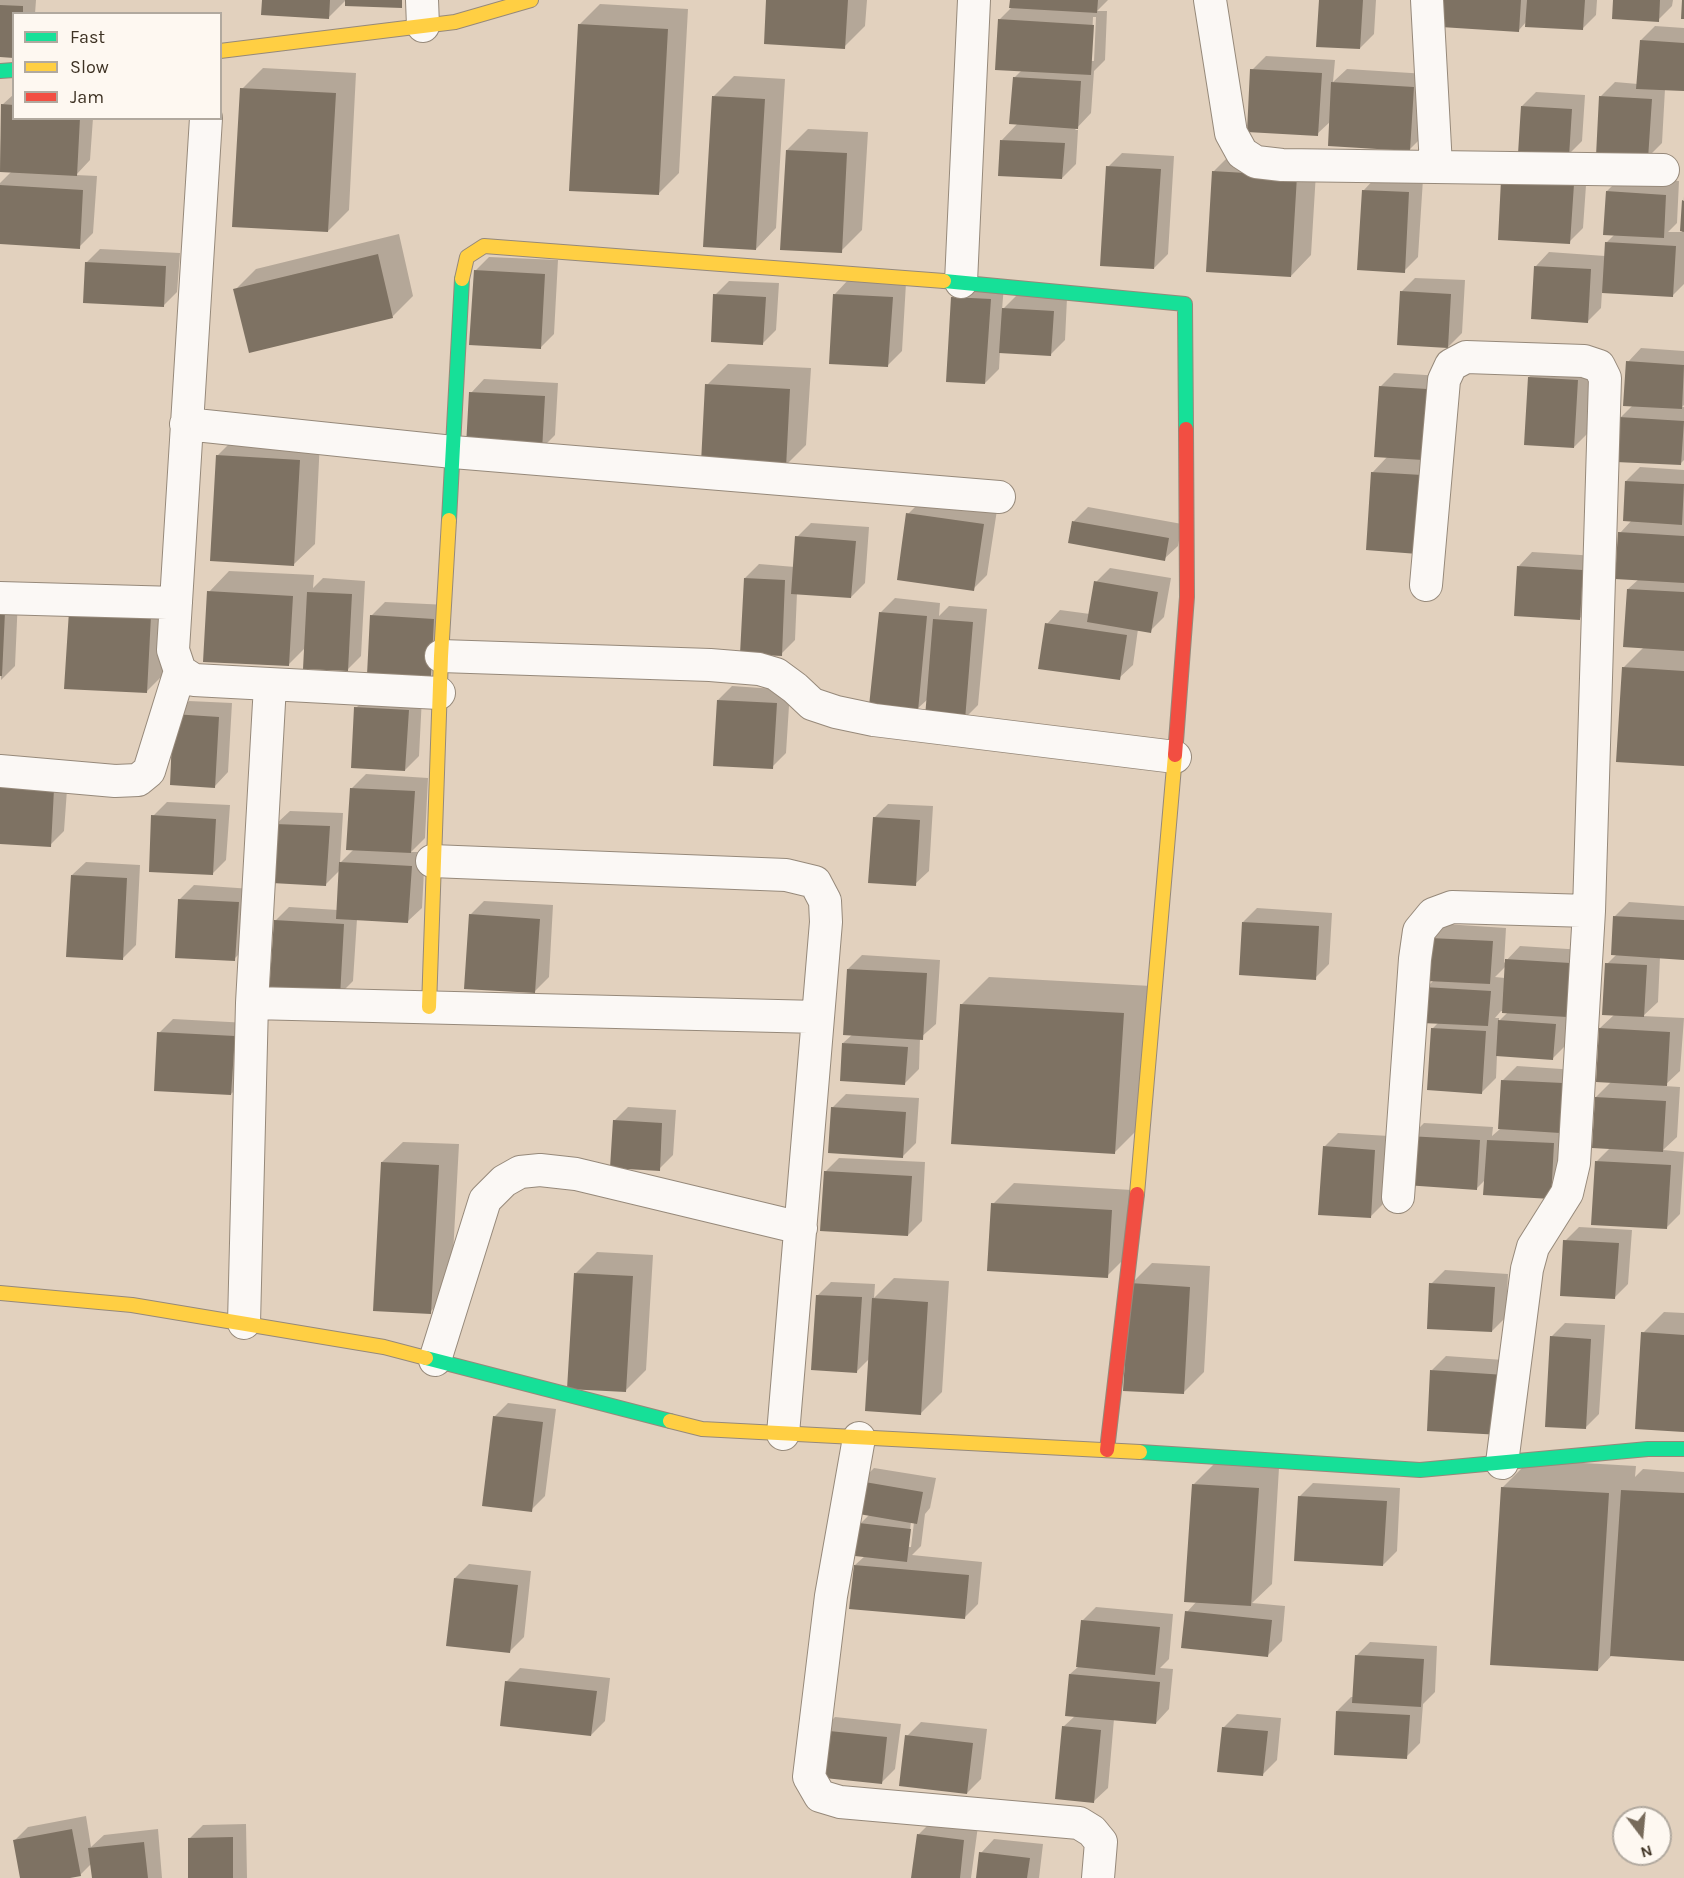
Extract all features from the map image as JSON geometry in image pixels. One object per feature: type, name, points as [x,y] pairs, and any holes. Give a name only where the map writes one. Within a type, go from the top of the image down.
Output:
[{"type":"street","points":[[222,51],[423,13],[455,22],[531,0]]},
{"type":"street","points":[[962,282],[974,0]]},
{"type":"street","points":[[1210,0],[1227,120],[1242,153],[1256,162],[1282,165],[1663,170]]},
{"type":"street","points":[[1427,0],[1436,166]]},
{"type":"street","points":[[0,771],[115,781],[138,780],[149,771],[180,671],[173,650],[206,120]]},
{"type":"street","points":[[429,1007],[439,693],[462,278],[467,257],[484,246],[962,282],[1185,304],[1187,597],[1136,1208],[1107,1450]]},
{"type":"street","points":[[1426,585],[1444,380],[1451,365],[1466,357],[1584,361],[1599,366],[1605,378],[1589,911],[1574,1163],[1567,1193],[1533,1247],[1530,1258],[1502,1463]]},
{"type":"street","points":[[186,424],[453,452],[999,497]]},
{"type":"street","points":[[0,598],[176,603]]},
{"type":"street","points":[[441,656],[710,665],[759,669],[776,674],[812,704],[836,712],[874,720],[1175,757]]},
{"type":"street","points":[[180,671],[194,680],[439,693]]},
{"type":"street","points":[[244,1323],[252,1003],[270,685]]},
{"type":"street","points":[[432,861],[786,875],[815,882],[825,902],[826,922],[783,1434]]},
{"type":"street","points":[[1398,1197],[1419,931],[1433,914],[1452,907],[1589,911]]},
{"type":"street","points":[[252,1003],[818,1017]]},
{"type":"street","points":[[435,1360],[485,1200],[504,1181],[520,1172],[540,1170],[576,1174],[801,1228]]},
{"type":"street","points":[[0,1293],[132,1305],[384,1347],[702,1429],[1107,1450],[1420,1470],[1648,1449],[1684,1449]]},
{"type":"street","points":[[859,1438],[831,1596],[809,1777],[820,1796],[840,1802],[1079,1822],[1092,1831],[1101,1842],[1098,1878]]},
{"type":"building","points":[[262,0],[330,0],[329,19],[261,15]]},
{"type":"building","points":[[345,0],[402,0],[402,8],[345,6]]},
{"type":"building","points":[[766,0],[848,0],[845,49],[764,44]]},
{"type":"building","points":[[1010,0],[1098,0],[1097,13],[1009,8]]},
{"type":"building","points":[[1319,0],[1363,0],[1360,49],[1316,47]]},
{"type":"building","points":[[1443,0],[1521,0],[1519,32],[1441,27]]},
{"type":"building","points":[[1527,0],[1585,0],[1583,30],[1525,27]]},
{"type":"building","points":[[1613,0],[1660,0],[1659,22],[1612,19]]},
{"type":"building","points":[[1682,0],[1684,0],[1684,19],[1681,19]]},
{"type":"building","points":[[0,5],[23,6],[23,12],[12,12],[12,58],[0,57]]},
{"type":"building","points":[[998,19],[1094,25],[1091,75],[995,70]]},
{"type":"building","points":[[578,24],[668,29],[659,195],[569,191]]},
{"type":"building","points":[[1640,40],[1684,43],[1684,91],[1636,89]]},
{"type":"building","points":[[1250,69],[1322,73],[1318,136],[1247,132]]},
{"type":"building","points":[[1013,77],[1081,81],[1078,129],[1009,124]]},
{"type":"building","points":[[1331,82],[1414,87],[1410,151],[1328,146]]},
{"type":"building","points":[[240,88],[336,93],[328,232],[232,227]]},
{"type":"building","points":[[712,96],[765,99],[756,250],[703,247]]},
{"type":"building","points":[[1599,96],[1652,99],[1648,159],[1596,156]]},
{"type":"building","points":[[1,104],[12,105],[12,120],[80,120],[77,176],[0,172]]},
{"type":"building","points":[[1521,106],[1572,109],[1569,157],[1518,154]]},
{"type":"building","points":[[1000,140],[1065,143],[1062,179],[998,176]]},
{"type":"building","points":[[786,150],[847,153],[842,253],[780,250]]},
{"type":"building","points":[[1106,166],[1161,169],[1154,269],[1100,266]]},
{"type":"building","points":[[1212,171],[1297,176],[1291,277],[1206,272]]},
{"type":"building","points":[[1501,180],[1574,184],[1570,244],[1498,240]]},
{"type":"building","points":[[0,185],[83,190],[80,249],[0,244]]},
{"type":"building","points":[[1362,190],[1409,192],[1405,273],[1357,270]]},
{"type":"building","points":[[1606,191],[1666,195],[1664,238],[1603,235]]},
{"type":"building","points":[[1682,200],[1684,201],[1684,232],[1680,231]]},
{"type":"building","points":[[1605,242],[1676,246],[1673,297],[1602,293]]},
{"type":"building","points":[[378,254],[393,318],[249,353],[233,289]]},
{"type":"building","points":[[85,262],[166,266],[164,307],[83,303]]},
{"type":"building","points":[[1534,266],[1591,269],[1588,323],[1531,319]]},
{"type":"building","points":[[474,270],[545,274],[541,349],[469,345]]},
{"type":"building","points":[[1400,291],[1451,294],[1448,348],[1397,345]]},
{"type":"building","points":[[713,294],[766,297],[763,345],[711,342]]},
{"type":"building","points":[[833,294],[893,297],[888,367],[829,364]]},
{"type":"building","points":[[951,297],[991,299],[985,384],[946,382]]},
{"type":"building","points":[[1002,308],[1054,311],[1051,356],[999,353]]},
{"type":"building","points":[[1626,361],[1684,365],[1682,409],[1623,406]]},
{"type":"building","points":[[1528,377],[1578,380],[1574,448],[1524,445]]},
{"type":"building","points":[[705,384],[790,389],[786,468],[701,463]]},
{"type":"building","points":[[1379,386],[1427,389],[1423,460],[1374,457]]},
{"type":"building","points":[[469,392],[545,396],[542,451],[466,446]]},
{"type":"building","points":[[1619,417],[1684,421],[1681,465],[1616,462]]},
{"type":"building","points":[[216,455],[300,460],[294,566],[210,561]]},
{"type":"building","points":[[1371,472],[1422,475],[1418,554],[1366,550]]},
{"type":"building","points":[[1625,481],[1684,484],[1682,525],[1623,521]]},
{"type":"building","points":[[906,513],[984,524],[974,591],[897,580]]},
{"type":"building","points":[[1072,521],[1169,538],[1165,561],[1068,543]]},
{"type":"building","points":[[1618,532],[1684,536],[1684,583],[1615,579]]},
{"type":"building","points":[[795,536],[856,541],[851,598],[791,594]]},
{"type":"building","points":[[1517,566],[1583,570],[1580,620],[1514,616]]},
{"type":"building","points":[[744,578],[785,580],[782,656],[740,654]]},
{"type":"building","points":[[1094,581],[1158,592],[1151,633],[1087,622]]},
{"type":"building","points":[[1627,589],[1684,592],[1684,651],[1623,647]]},
{"type":"building","points":[[207,591],[293,596],[289,666],[203,662]]},
{"type":"building","points":[[307,592],[352,594],[348,671],[303,669]]},
{"type":"building","points":[[69,611],[151,616],[147,693],[64,689]]},
{"type":"building","points":[[0,612],[5,612],[2,676],[0,676]]},
{"type":"building","points":[[879,612],[927,616],[918,711],[869,706]]},
{"type":"building","points":[[370,615],[434,619],[431,678],[367,675]]},
{"type":"building","points":[[933,619],[973,622],[965,720],[925,717]]},
{"type":"building","points":[[1045,623],[1127,635],[1120,680],[1038,669]]},
{"type":"building","points":[[1622,667],[1684,671],[1684,766],[1616,762]]},
{"type":"building","points":[[717,700],[777,703],[773,769],[713,766]]},
{"type":"building","points":[[354,707],[409,710],[405,771],[351,768]]},
{"type":"building","points":[[173,714],[219,717],[215,788],[170,785]]},
{"type":"building","points":[[0,786],[54,789],[51,847],[0,844]]},
{"type":"building","points":[[350,788],[415,791],[411,853],[346,850]]},
{"type":"building","points":[[151,815],[216,819],[213,875],[149,872]]},
{"type":"building","points":[[873,817],[920,820],[916,886],[868,883]]},
{"type":"building","points":[[275,824],[330,826],[326,886],[272,883]]},
{"type":"building","points":[[339,862],[412,866],[408,923],[336,919]]},
{"type":"building","points":[[71,875],[127,878],[123,960],[66,957]]},
{"type":"building","points":[[178,899],[239,902],[235,961],[175,958]]},
{"type":"building","points":[[469,914],[540,919],[535,993],[464,989]]},
{"type":"building","points":[[1613,916],[1684,920],[1684,960],[1611,955]]},
{"type":"building","points":[[274,920],[344,924],[340,997],[269,993]]},
{"type":"building","points":[[1242,922],[1319,926],[1316,980],[1239,975]]},
{"type":"building","points":[[1430,938],[1493,941],[1490,984],[1427,981]]},
{"type":"building","points":[[1505,959],[1570,963],[1567,1017],[1502,1013]]},
{"type":"building","points":[[1605,963],[1647,965],[1644,1017],[1602,1015]]},
{"type":"building","points":[[847,969],[927,973],[923,1040],[843,1035]]},
{"type":"building","points":[[1424,987],[1491,991],[1488,1026],[1422,1023]]},
{"type":"building","points":[[960,1004],[1124,1013],[1115,1154],[951,1144]]},
{"type":"building","points":[[1498,1020],[1556,1024],[1553,1060],[1496,1056]]},
{"type":"building","points":[[1431,1028],[1486,1031],[1482,1094],[1427,1090]]},
{"type":"building","points":[[1599,1028],[1670,1032],[1667,1086],[1596,1082]]},
{"type":"building","points":[[157,1032],[235,1036],[231,1095],[154,1091]]},
{"type":"building","points":[[842,1043],[908,1047],[905,1085],[840,1081]]},
{"type":"building","points":[[1501,1080],[1563,1083],[1560,1133],[1498,1129]]},
{"type":"building","points":[[1595,1097],[1666,1101],[1663,1152],[1592,1148]]},
{"type":"building","points":[[831,1107],[906,1112],[903,1158],[828,1153]]},
{"type":"building","points":[[613,1120],[662,1123],[660,1171],[610,1168]]},
{"type":"building","points":[[1408,1136],[1480,1140],[1477,1190],[1405,1185]]},
{"type":"building","points":[[1487,1140],[1554,1143],[1551,1199],[1483,1195]]},
{"type":"building","points":[[1323,1146],[1375,1150],[1371,1218],[1318,1215]]},
{"type":"building","points":[[1595,1161],[1671,1165],[1667,1229],[1591,1225]]},
{"type":"building","points":[[381,1162],[439,1165],[431,1314],[373,1311]]},
{"type":"building","points":[[824,1171],[912,1176],[908,1236],[820,1231]]},
{"type":"building","points":[[991,1203],[1112,1210],[1108,1278],[987,1271]]},
{"type":"building","points":[[1563,1240],[1619,1243],[1615,1299],[1560,1296]]},
{"type":"building","points":[[574,1273],[633,1276],[626,1392],[567,1389]]},
{"type":"building","points":[[1130,1283],[1190,1287],[1184,1394],[1123,1391]]},
{"type":"building","points":[[1429,1283],[1495,1287],[1492,1332],[1427,1329]]},
{"type":"building","points":[[816,1295],[862,1297],[857,1373],[811,1370]]},
{"type":"building","points":[[872,1298],[928,1302],[921,1415],[865,1411]]},
{"type":"building","points":[[1641,1332],[1684,1335],[1684,1432],[1635,1429]]},
{"type":"building","points":[[1550,1336],[1591,1339],[1586,1429],[1545,1427]]},
{"type":"building","points":[[1430,1370],[1505,1375],[1502,1435],[1427,1431]]},
{"type":"building","points":[[493,1416],[543,1422],[532,1512],[482,1506]]},
{"type":"building","points":[[859,1481],[923,1492],[917,1524],[853,1513]]},
{"type":"building","points":[[1192,1484],[1259,1488],[1251,1606],[1184,1602]]},
{"type":"building","points":[[1501,1487],[1609,1493],[1598,1671],[1490,1665]]},
{"type":"building","points":[[1621,1490],[1684,1493],[1684,1661],[1610,1656]]},
{"type":"building","points":[[1298,1496],[1387,1501],[1383,1566],[1294,1561]]},
{"type":"building","points":[[859,1523],[911,1529],[907,1562],[855,1556]]},
{"type":"building","points":[[854,1565],[969,1575],[965,1619],[849,1609]]},
{"type":"building","points":[[454,1578],[518,1585],[510,1653],[446,1646]]},
{"type":"building","points":[[1185,1611],[1272,1620],[1268,1657],[1181,1648]]},
{"type":"building","points":[[1081,1620],[1160,1627],[1155,1675],[1076,1667]]},
{"type":"building","points":[[1355,1655],[1424,1659],[1421,1707],[1352,1703]]},
{"type":"building","points":[[1069,1674],[1160,1682],[1156,1724],[1065,1716]]},
{"type":"building","points":[[505,1681],[597,1691],[591,1736],[500,1726]]},
{"type":"building","points":[[1336,1711],[1410,1715],[1407,1759],[1334,1755]]},
{"type":"building","points":[[1062,1726],[1101,1730],[1094,1803],[1055,1799]]},
{"type":"building","points":[[1222,1727],[1268,1731],[1263,1776],[1217,1772]]},
{"type":"building","points":[[820,1730],[887,1737],[882,1784],[815,1777]]},
{"type":"building","points":[[905,1735],[973,1743],[967,1794],[899,1786]]},
{"type":"building","points":[[72,1829],[81,1876],[20,1878],[13,1840]]},
{"type":"building","points":[[917,1834],[964,1840],[960,1878],[911,1878]]},
{"type":"building","points":[[233,1837],[233,1878],[188,1878],[188,1838]]},
{"type":"building","points":[[144,1842],[148,1878],[92,1878],[88,1848]]},
{"type":"building","points":[[979,1852],[1030,1858],[1027,1878],[976,1878]]},
{"type":"traffic: fast","points":[[0,71],[12,70]]},
{"type":"traffic: fast","points":[[449,520],[462,279]]},
{"type":"traffic: fast","points":[[944,281],[1185,304],[1186,429]]},
{"type":"traffic: fast","points":[[426,1358],[670,1421]]},
{"type":"traffic: fast","points":[[1140,1452],[1420,1470],[1648,1449],[1684,1449]]},
{"type":"traffic: slow","points":[[222,51],[455,22],[531,0]]},
{"type":"traffic: slow","points":[[462,279],[467,257],[484,246],[944,281]]},
{"type":"traffic: slow","points":[[429,1007],[441,656],[449,520]]},
{"type":"traffic: slow","points":[[1137,1194],[1175,755]]},
{"type":"traffic: slow","points":[[0,1293],[132,1305],[384,1347],[426,1358]]},
{"type":"traffic: slow","points":[[670,1421],[702,1429],[1140,1452]]},
{"type":"traffic: jam","points":[[1175,755],[1187,597],[1186,429]]},
{"type":"traffic: jam","points":[[1107,1450],[1137,1194]]}]
